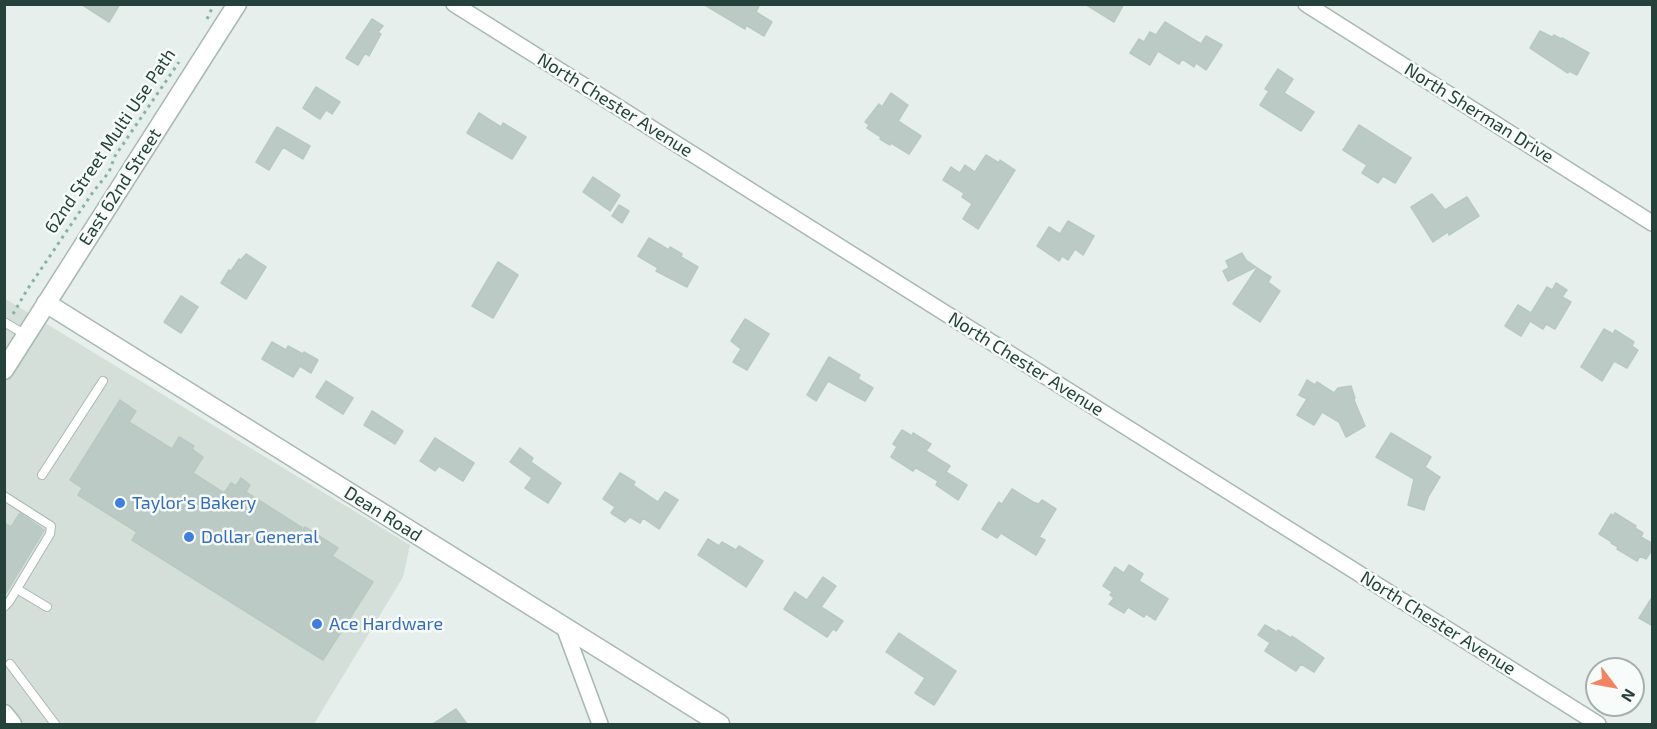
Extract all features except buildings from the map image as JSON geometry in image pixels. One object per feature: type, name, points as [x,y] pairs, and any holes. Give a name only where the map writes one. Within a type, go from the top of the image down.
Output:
[{"type":"street","name":"East 62nd Street","points":[[4,370],[237,4]]},
{"type":"street","name":"North Chester Avenue","points":[[454,4],[1598,724]]},
{"type":"street","name":"North Sherman Drive","points":[[1306,4],[1653,223]]},
{"type":"street","name":"Dean Road","points":[[46,303],[720,724]]},
{"type":"street","points":[[564,627],[600,724]]},
{"type":"street","points":[[4,714],[12,724]]},
{"type":"lane","points":[[6,323],[26,335]]},
{"type":"lane","points":[[42,475],[103,381]]},
{"type":"lane","points":[[4,496],[51,526],[50,534],[4,607]]},
{"type":"lane","points":[[17,589],[47,607]]},
{"type":"lane","points":[[10,664],[55,724]]},
{"type":"path","points":[[206,20],[214,4]]},
{"type":"path","name":"62nd Street Multi Use Path","points":[[6,323],[93,192],[109,172],[115,156],[182,58]]},
{"type":"shaded area","points":[[4,298],[410,545],[403,577],[314,724],[5,724]]},
{"type":"place","name":"Taylor's Bakery","points":[[120,503]]},
{"type":"place","name":"Dollar General","points":[[189,537]]},
{"type":"place","name":"Ace Hardware","points":[[317,624]]}]
